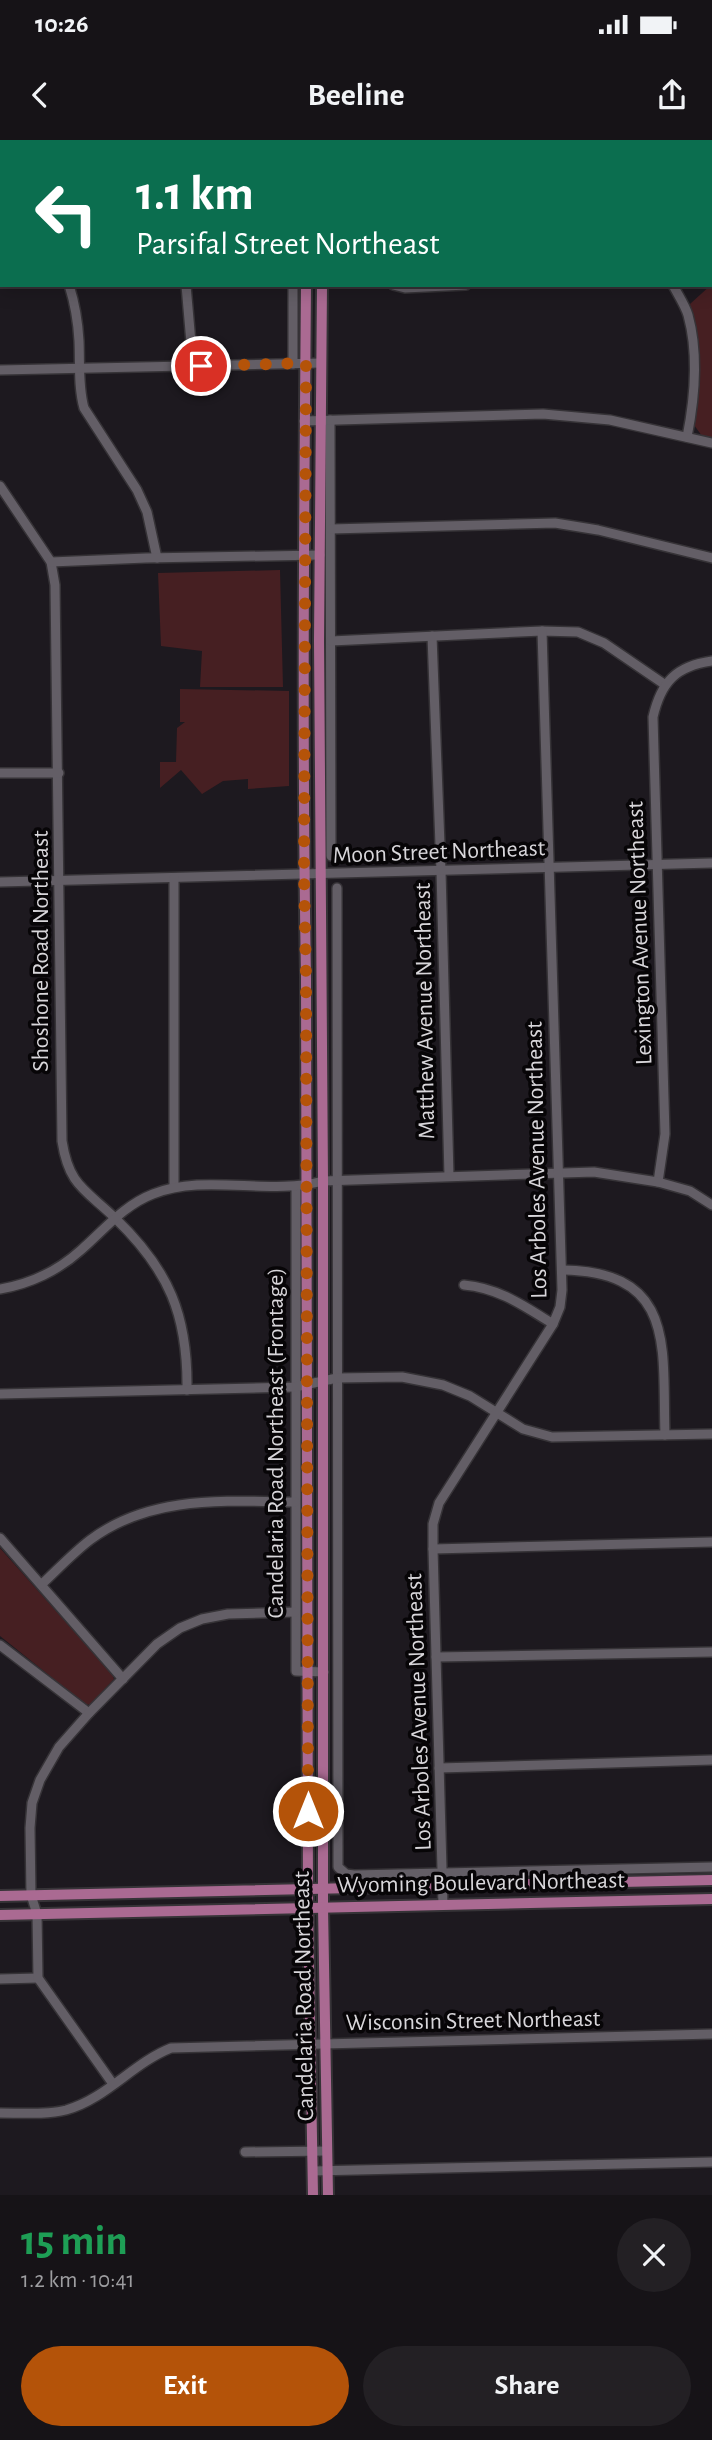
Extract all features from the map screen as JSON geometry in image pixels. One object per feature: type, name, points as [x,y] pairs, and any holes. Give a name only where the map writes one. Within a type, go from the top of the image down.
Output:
[{"type":"main road","name":"Candelaria Road Northeast","points":[[306,287],[301,1186],[307,1384],[308,1908],[313,2195]]},
{"type":"main road","name":"Candelaria Road Northeast","points":[[322,287],[321,363],[325,420],[320,555],[324,1382],[323,1907],[328,2195]]},
{"type":"main road","name":"Wyoming Boulevard Northeast","points":[[0,1896],[712,1880]]},
{"type":"main road","name":"Wyoming Boulevard Northeast","points":[[0,1915],[712,1899]]},
{"type":"street","points":[[70,287],[75,306],[81,398],[84,408],[137,490],[147,512],[157,558]]},
{"type":"street","points":[[186,287],[193,366]]},
{"type":"street","points":[[293,287],[293,364]]},
{"type":"street","points":[[401,287],[425,287]]},
{"type":"street","points":[[674,287],[688,314],[693,345],[695,381],[687,437]]},
{"type":"street","points":[[0,370],[321,363]]},
{"type":"street","points":[[304,421],[543,414],[610,420],[712,443]]},
{"type":"street","points":[[325,420],[331,529],[331,856]]},
{"type":"street","name":"Shoshone Road Northeast","points":[[0,486],[51,562],[57,609],[62,1141],[65,1162],[75,1182],[116,1218],[158,1265],[174,1299],[184,1331],[187,1390]]},
{"type":"street","points":[[331,529],[555,523],[598,530],[712,558]]},
{"type":"street","points":[[51,562],[320,555]]},
{"type":"street","points":[[331,641],[542,631],[578,632],[604,643],[664,684],[696,664],[712,662]]},
{"type":"street","name":"Los Arboles Avenue Northeast","points":[[443,1905],[433,1524],[439,1503],[553,1324],[560,1307],[563,1270],[542,631]]},
{"type":"street","name":"Matthew Avenue Northeast","points":[[432,636],[449,1176]]},
{"type":"street","name":"Lexington Avenue Northeast","points":[[658,1182],[665,1134],[653,716],[664,684]]},
{"type":"street","points":[[0,773],[59,773]]},
{"type":"street","name":"Moon Street Northeast","points":[[0,882],[712,863]]},
{"type":"street","points":[[174,878],[174,1187]]},
{"type":"street","points":[[337,888],[338,1867],[346,1874],[354,1875],[712,1867]]},
{"type":"street","points":[[0,1289],[32,1281],[64,1264],[132,1204],[174,1187],[301,1186],[337,1180],[594,1172],[658,1182],[690,1191],[712,1205]]},
{"type":"street","name":"Candelaria Road Northeast (Frontage)","points":[[301,1186],[295,1387],[295,1612],[296,1671],[308,1672]]},
{"type":"street","points":[[563,1270],[588,1270],[608,1274],[626,1283],[643,1298],[656,1319],[662,1343],[665,1435]]},
{"type":"street","points":[[464,1285],[484,1287],[502,1293],[553,1324]]},
{"type":"street","points":[[0,1394],[295,1387],[337,1378],[402,1377],[443,1385],[470,1396],[523,1429],[552,1437],[712,1434]]},
{"type":"street","points":[[42,1584],[92,1538],[143,1511],[188,1502],[295,1502]]},
{"type":"street","points":[[0,1538],[123,1679]]},
{"type":"street","points":[[433,1549],[712,1542]]},
{"type":"street","points":[[113,2084],[38,1978],[37,1914],[31,1895],[30,1828],[32,1803],[40,1780],[59,1747],[89,1713],[157,1644],[180,1628],[202,1619],[228,1614],[295,1612]]},
{"type":"street","points":[[0,1645],[89,1713]]},
{"type":"street","points":[[436,1657],[712,1652]]},
{"type":"street","points":[[308,1672],[324,1672]]},
{"type":"street","points":[[439,1768],[712,1760]]},
{"type":"street","points":[[0,1979],[38,1978]]},
{"type":"street","name":"Wisconsin Street Northeast","points":[[0,2113],[68,2110],[99,2095],[157,2054],[171,2048],[712,2034]]},
{"type":"street","points":[[245,2152],[327,2151]]},
{"type":"street","points":[[313,2171],[712,2162]]},
{"type":"shaded area","points":[[712,287],[712,439],[702,436],[694,425],[700,364],[690,304]]},
{"type":"shaded area","points":[[280,570],[283,687],[200,687],[202,651],[161,646],[158,573]]},
{"type":"shaded area","points":[[180,689],[289,691],[289,786],[248,789],[248,779],[223,781],[202,794],[181,770],[160,788],[160,762],[176,762],[177,728],[185,722],[180,722]]},
{"type":"shaded area","points":[[0,1548],[112,1674],[114,1679],[90,1705],[85,1704],[0,1636]]},
{"type":"route","points":[[201,366],[306,363],[304,874],[308,1811]]}]
